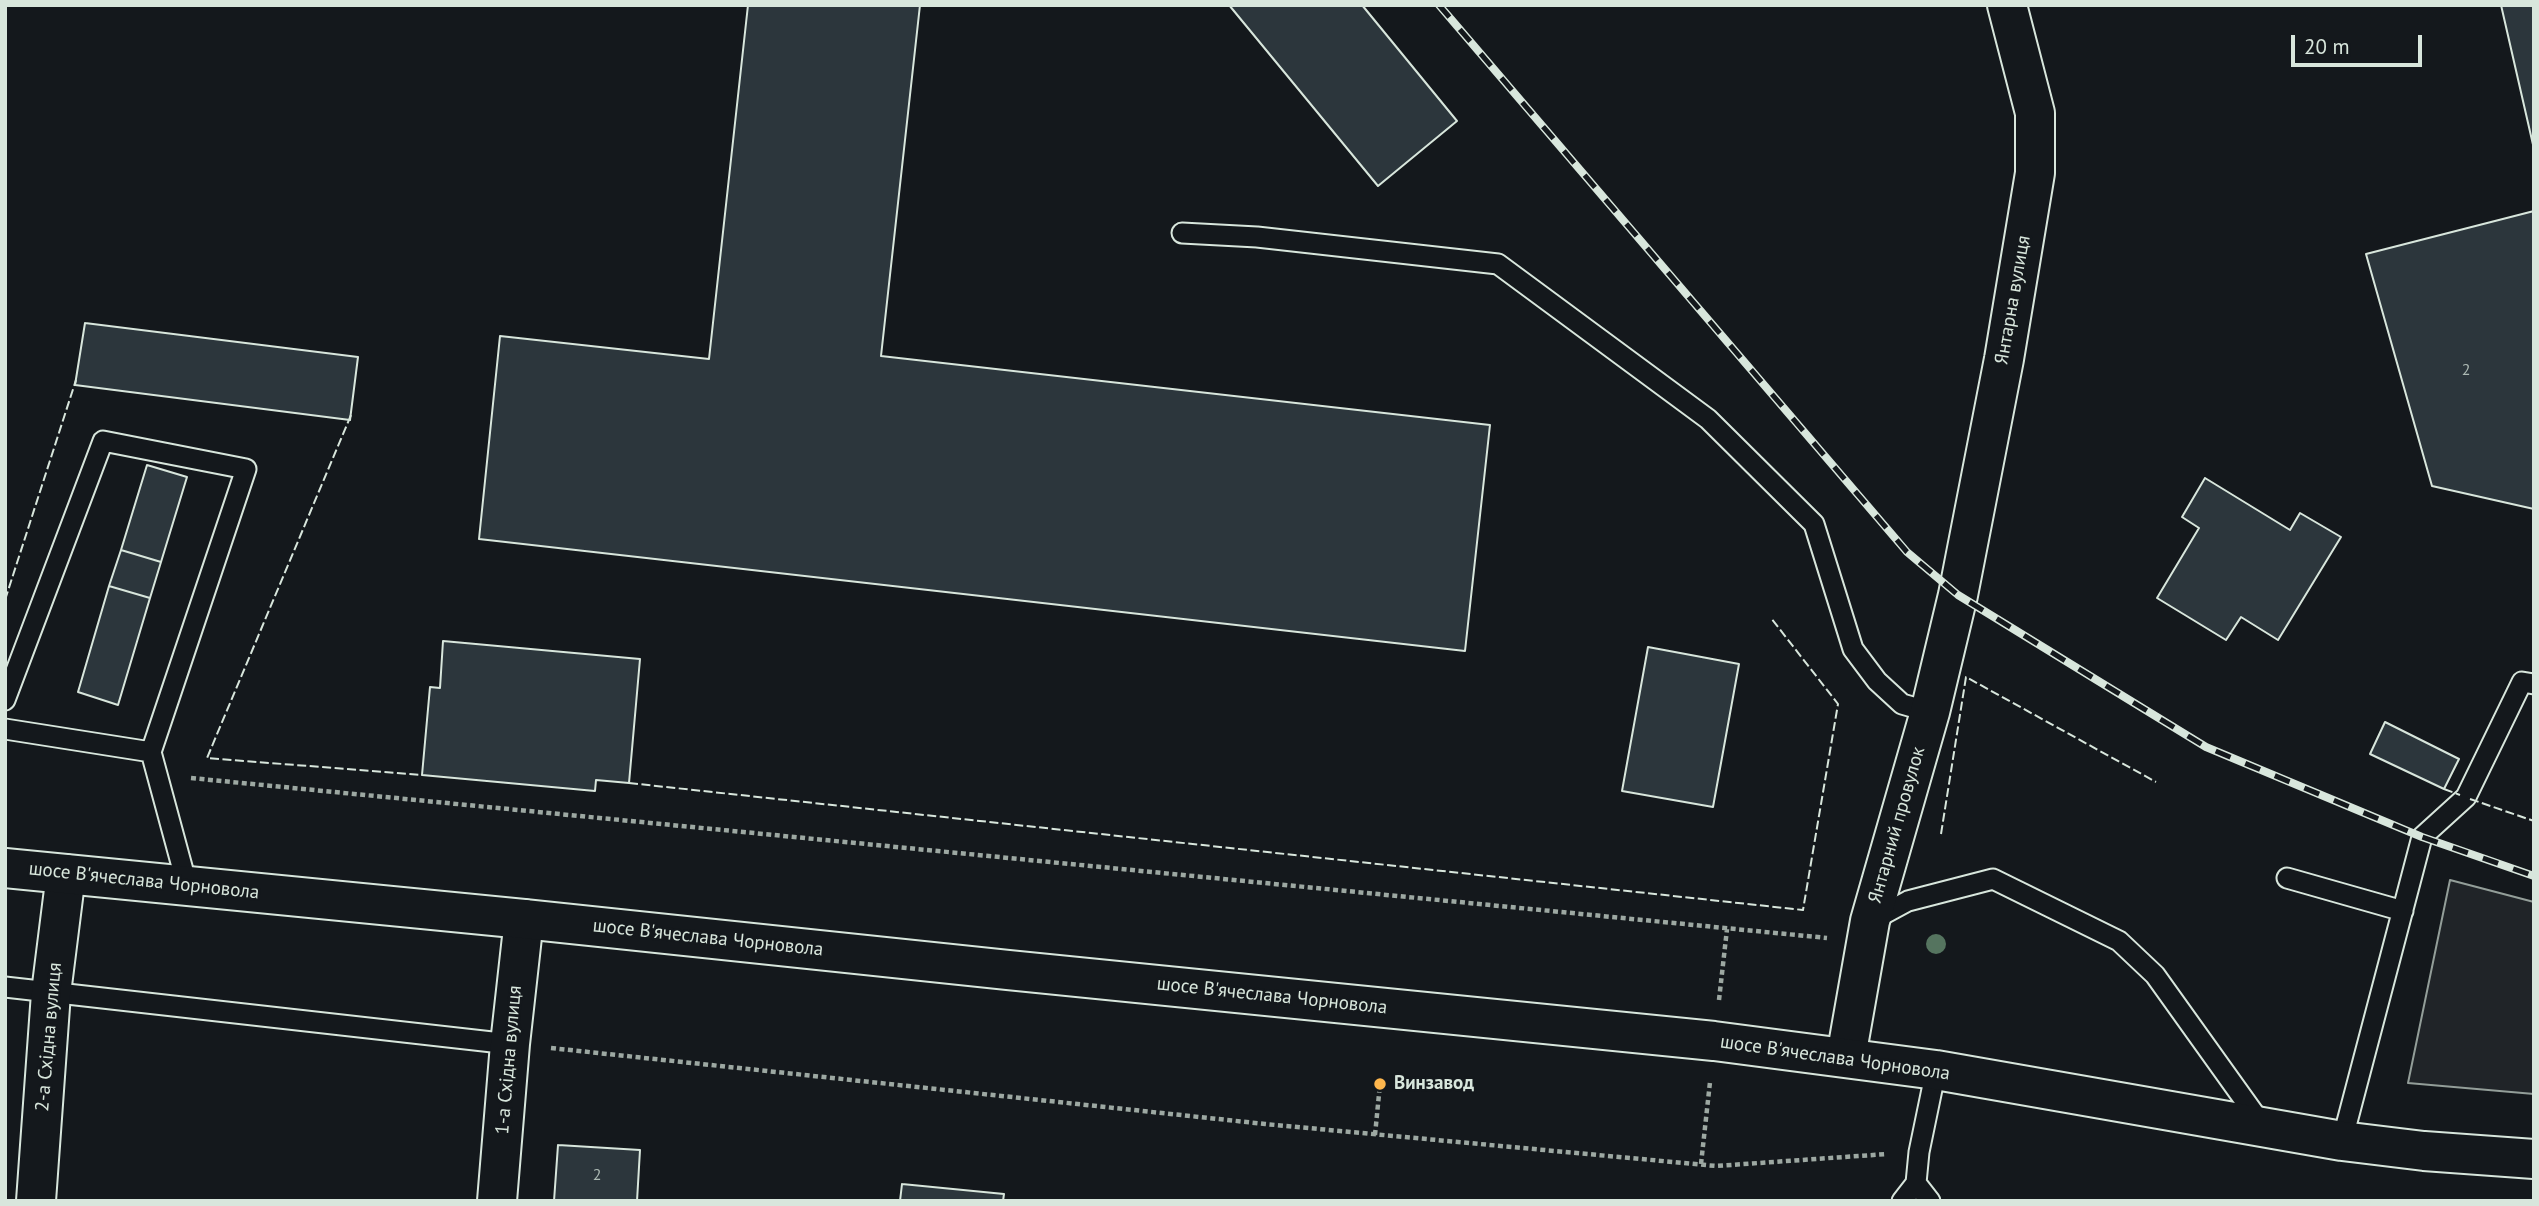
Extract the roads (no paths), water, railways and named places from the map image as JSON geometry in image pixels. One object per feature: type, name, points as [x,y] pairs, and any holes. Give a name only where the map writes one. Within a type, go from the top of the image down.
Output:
[{"type":"main road","name":"Янтарна вулиця","points":[[1958,595],[2004,359],[2035,173],[2035,113],[2007,5]]},
{"type":"main road","name":"Янтарний провулок","points":[[1846,1058],[1868,931],[1930,712],[1958,595]]},
{"type":"main road","name":"шосе В'ячеслава Чорновола","points":[[5,868],[1648,1034],[1936,1070],[2342,1141],[2424,1151],[2534,1159]]},
{"type":"main road","name":"2-а Східна вулиця","points":[[36,1201],[51,993],[66,874]]},
{"type":"main road","name":"1-а Східна вулиця","points":[[497,1201],[524,919]]},
{"type":"lane","points":[[1182,233],[1257,237],[1498,264],[1708,419],[1814,524],[1853,649],[1877,681],[1902,704],[1930,712]]},
{"type":"lane","points":[[5,700],[103,441],[246,469],[153,761],[187,885]]},
{"type":"lane","points":[[2342,1141],[2422,837],[2466,797],[2522,682],[2534,684]]},
{"type":"lane","points":[[5,729],[153,761]]},
{"type":"lane","points":[[2287,878],[2403,911]]},
{"type":"lane","points":[[1868,931],[1908,901],[1993,879],[2119,941],[2155,975],[2264,1127]]},
{"type":"lane","points":[[5,987],[510,1044]]},
{"type":"lane","points":[[1902,1201],[1916,1183],[1919,1152],[1936,1070]]},
{"type":"lane","points":[[1916,1183],[1930,1201]]},
{"type":"railway","points":[[1439,5],[1907,552],[1958,595],[2206,747],[2422,837],[2534,876]]},
{"type":"place","name":"Винзавод","points":[[1380,1084]]}]
